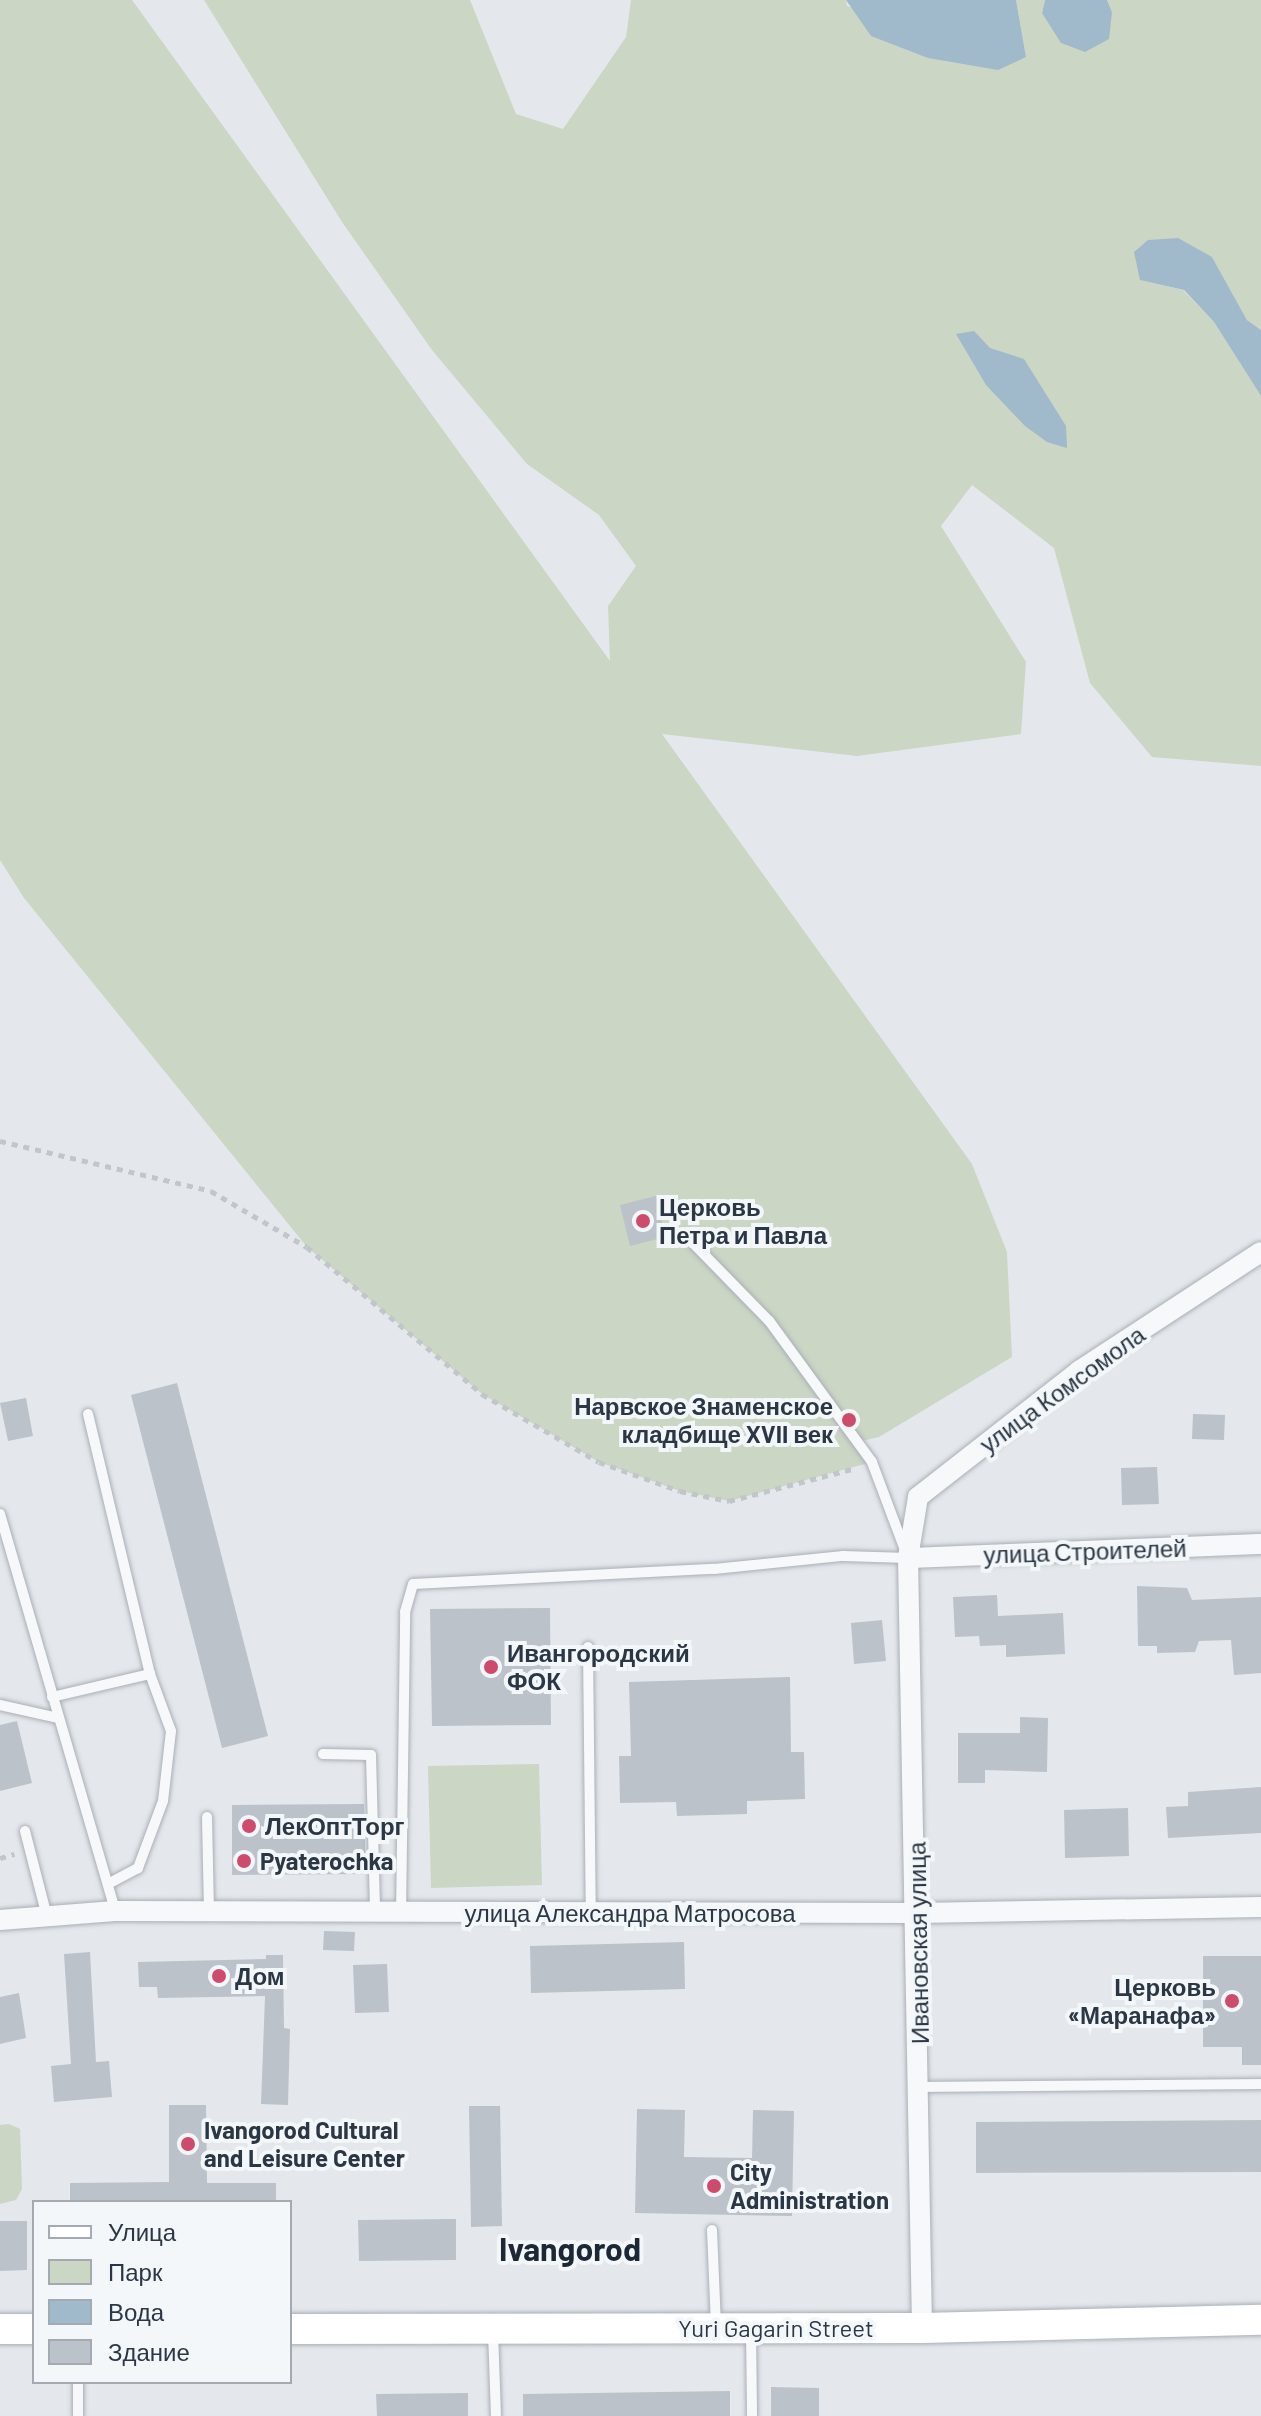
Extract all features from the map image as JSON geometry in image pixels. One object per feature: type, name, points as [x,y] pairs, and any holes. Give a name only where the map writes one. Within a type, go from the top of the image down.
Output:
[{"type":"street","name":"улица Комсомола","points":[[908,1558],[918,1497],[1079,1371],[1261,1252]]},
{"type":"street","name":"улица Строителей","points":[[908,1558],[1261,1544]]},
{"type":"street","name":"Ивановская улица","points":[[908,1558],[918,1913],[922,2328]]},
{"type":"street","name":"улица Александра Матросова","points":[[0,1920],[46,1913],[115,1911],[918,1913],[1261,1907]]},
{"type":"street","name":"Yuri Gagarin Street","points":[[292,2329],[922,2328],[1261,2320]]},
{"type":"street","points":[[0,2329],[32,2329]]},
{"type":"lane","points":[[401,1914],[405,1612],[413,1584],[699,1570],[843,1556],[908,1558],[872,1462],[769,1321],[685,1235]]},
{"type":"lane","points":[[88,1414],[150,1674],[171,1731],[163,1801],[138,1868],[110,1883]]},
{"type":"lane","points":[[0,1514],[58,1718],[110,1883],[115,1911]]},
{"type":"lane","points":[[588,1647],[591,1913]]},
{"type":"lane","points":[[52,1697],[150,1674]]},
{"type":"lane","points":[[0,1705],[58,1718]]},
{"type":"lane","points":[[323,1754],[371,1755],[375,1913]]},
{"type":"lane","points":[[207,1817],[209,1912]]},
{"type":"lane","points":[[25,1831],[46,1913]]},
{"type":"lane","points":[[920,2087],[1261,2084]]},
{"type":"lane","points":[[712,2230],[716,2328]]},
{"type":"lane","points":[[750,2328],[752,2416]]},
{"type":"lane","points":[[493,2329],[496,2416]]},
{"type":"lane","points":[[78,2384],[78,2416]]},
{"type":"path","points":[[0,1141],[211,1191],[307,1247],[482,1394],[599,1462],[680,1491],[729,1501],[872,1462]]},
{"type":"green space","points":[[0,0],[132,0],[610,661],[608,606],[636,566],[599,515],[527,464],[432,350],[342,222],[204,0],[470,0],[516,114],[563,129],[626,37],[631,0],[846,0],[847,6],[1026,57],[1016,0],[1045,0],[1042,13],[1112,12],[1107,0],[1261,0],[1261,330],[1247,320],[1212,257],[1141,280],[1183,290],[1214,322],[1261,396],[1261,766],[1152,757],[1090,683],[1054,548],[972,485],[941,526],[1026,662],[1021,734],[857,756],[662,734],[972,1164],[1007,1252],[1012,1357],[879,1437],[858,1442],[872,1462],[729,1501],[680,1491],[599,1462],[482,1394],[307,1247],[24,898],[0,860]]},
{"type":"green space","points":[[539,1764],[542,1885],[431,1888],[428,1766]]},
{"type":"green space","points":[[9,2124],[20,2129],[22,2189],[16,2200],[0,2204],[0,2125]]},
{"type":"water","points":[[846,0],[1016,0],[1026,57],[998,70],[928,58],[871,36]]},
{"type":"water","points":[[1045,0],[1107,0],[1112,12],[1109,39],[1085,52],[1061,43],[1042,13]]},
{"type":"water","points":[[1178,238],[1212,257],[1247,320],[1261,330],[1261,396],[1214,322],[1184,290],[1140,280],[1134,252],[1148,240]]},
{"type":"water","points":[[974,331],[990,348],[1024,359],[1066,426],[1067,448],[1047,442],[1025,426],[986,385],[956,334]]},
{"type":"building","name":"Церковь Петра и Павла","points":[[656,1196],[665,1237],[630,1246],[620,1205]]},
{"type":"building","points":[[177,1383],[268,1736],[222,1748],[131,1395]]},
{"type":"building","points":[[26,1398],[33,1436],[8,1441],[0,1403]]},
{"type":"building","points":[[1193,1414],[1225,1415],[1224,1440],[1192,1439]]},
{"type":"building","points":[[1157,1467],[1159,1504],[1122,1505],[1121,1468]]},
{"type":"building","points":[[1137,1586],[1187,1588],[1192,1600],[1261,1597],[1261,1673],[1234,1675],[1231,1640],[1199,1641],[1195,1652],[1157,1653],[1157,1646],[1138,1646]]},
{"type":"building","points":[[997,1595],[998,1616],[1063,1613],[1065,1654],[1006,1657],[1006,1645],[980,1646],[979,1636],[955,1637],[953,1597]]},
{"type":"building","name":"Ивангородский ФОК","points":[[550,1608],[551,1725],[432,1726],[430,1609]]},
{"type":"building","points":[[882,1620],[886,1661],[854,1664],[851,1623]]},
{"type":"building","points":[[790,1677],[791,1752],[804,1752],[805,1799],[747,1801],[747,1814],[677,1816],[676,1802],[620,1803],[619,1756],[631,1756],[629,1682]]},
{"type":"building","points":[[1020,1717],[1048,1718],[1047,1772],[985,1770],[985,1783],[958,1783],[958,1733],[1020,1733]]},
{"type":"building","points":[[17,1721],[32,1783],[0,1791],[0,1725]]},
{"type":"building","points":[[1261,1787],[1261,1833],[1168,1838],[1166,1807],[1188,1806],[1188,1792]]},
{"type":"building","points":[[364,1804],[366,1874],[232,1875],[232,1805]]},
{"type":"building","points":[[1128,1808],[1129,1856],[1065,1858],[1064,1810]]},
{"type":"building","points":[[324,1931],[355,1932],[354,1951],[323,1950]]},
{"type":"building","points":[[684,1942],[685,1989],[531,1993],[530,1946]]},
{"type":"building","points":[[90,1952],[96,2062],[109,2061],[112,2097],[54,2102],[51,2066],[71,2064],[64,1954]]},
{"type":"building","points":[[266,1955],[283,1955],[284,2028],[290,2029],[288,2105],[261,2104],[265,1996],[158,1998],[157,1987],[139,1987],[138,1962],[266,1959]]},
{"type":"building","name":"Церковь «Маранафа»","points":[[1203,1956],[1261,1956],[1261,2065],[1242,2065],[1242,2047],[1203,2047]]},
{"type":"building","points":[[387,1964],[389,2012],[355,2013],[353,1965]]},
{"type":"building","points":[[19,1993],[26,2038],[0,2044],[0,1997]]},
{"type":"building","name":"Ivangorod Cultural and Leisure Center","points":[[169,2105],[206,2105],[207,2183],[276,2183],[276,2200],[70,2200],[70,2183],[169,2182]]},
{"type":"building","points":[[469,2106],[500,2106],[502,2226],[471,2227]]},
{"type":"building","name":"City Administration","points":[[637,2109],[685,2110],[684,2157],[752,2158],[753,2110],[794,2111],[792,2216],[635,2213]]},
{"type":"building","points":[[1261,2120],[1261,2172],[976,2173],[976,2122]]},
{"type":"building","points":[[456,2219],[456,2260],[359,2261],[358,2220]]},
{"type":"building","points":[[0,2221],[27,2221],[27,2270],[0,2271]]},
{"type":"building","points":[[771,2387],[819,2388],[819,2416],[771,2416]]},
{"type":"building","points":[[730,2391],[730,2416],[523,2416],[523,2394]]},
{"type":"building","points":[[468,2393],[468,2416],[377,2416],[376,2394]]},
{"type":"place","name":"Церковь Петра и Павла","points":[[643,1221]]},
{"type":"place","name":"Нарвское Знаменское кладбище XVII век","points":[[849,1420]]},
{"type":"place","name":"Ивангородский ФОК","points":[[491,1667]]},
{"type":"place","name":"ЛекОптТорг","points":[[249,1826]]},
{"type":"place","name":"Pyaterochka","points":[[244,1861]]},
{"type":"place","name":"Дом","points":[[219,1976]]},
{"type":"place","name":"Церковь «Маранафа»","points":[[1232,2001]]},
{"type":"place","name":"Ivangorod Cultural and Leisure Center","points":[[188,2144]]},
{"type":"place","name":"City Administration","points":[[714,2186]]},
{"type":"district","name":"Ivangorod","points":[[570,2248]]}]
